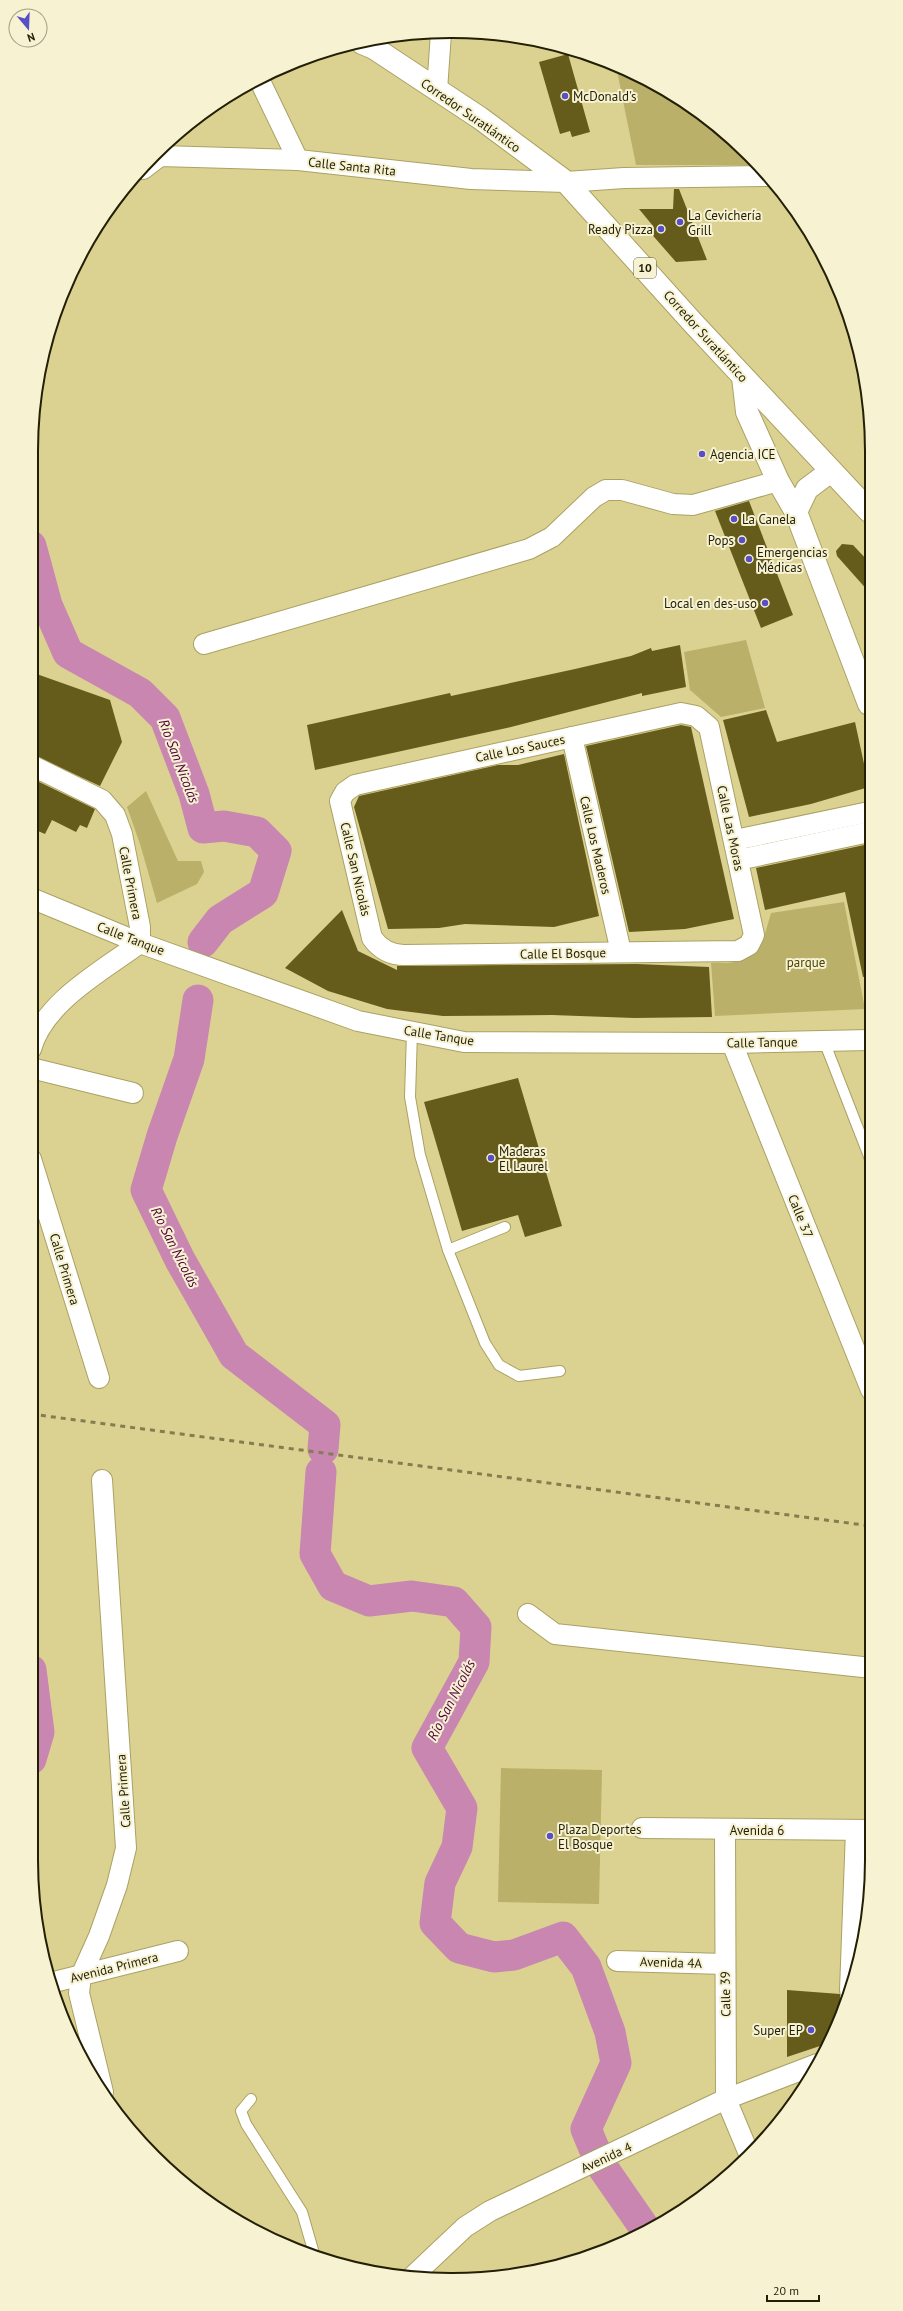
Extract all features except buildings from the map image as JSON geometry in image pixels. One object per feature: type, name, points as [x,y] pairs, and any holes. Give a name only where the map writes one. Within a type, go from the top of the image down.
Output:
[{"type":"main road","name":"Corredor Suratlántico","points":[[370,46],[480,118],[566,182],[865,507]]},
{"type":"main road","points":[[744,377],[746,412],[778,481],[796,512],[865,693]]},
{"type":"main road","points":[[796,512],[807,489],[831,471]]},
{"type":"street","points":[[437,90],[440,38]]},
{"type":"street","points":[[262,85],[298,160]]},
{"type":"street","name":"Calle Santa Rita","points":[[162,156],[298,160],[471,179],[566,182],[624,178],[759,176]]},
{"type":"street","points":[[204,644],[529,549],[552,537],[594,497],[606,490],[622,490],[673,504],[694,505],[778,481]]},
{"type":"street","name":"Calle Los Sauces","points":[[345,792],[355,785],[681,713],[696,716]]},
{"type":"street","name":"Calle Las Moras","points":[[696,716],[709,727],[754,935],[749,945]]},
{"type":"street","name":"Calle Los Maderos","points":[[572,737],[620,952]]},
{"type":"street","name":"Calle Primera","points":[[38,768],[102,800],[115,815],[122,834],[140,927],[140,943]]},
{"type":"street","name":"Calle San Nicolás","points":[[345,792],[340,801],[372,938],[378,947]]},
{"type":"street","points":[[734,840],[865,813]]},
{"type":"street","points":[[738,860],[865,833]]},
{"type":"street","name":"Calle Tanque","points":[[38,901],[140,943],[358,1021],[464,1042],[732,1043],[865,1040]]},
{"type":"street","points":[[38,1030],[45,1017],[63,1000],[140,943]]},
{"type":"street","name":"Calle El Bosque","points":[[378,947],[396,955],[738,952],[749,945]]},
{"type":"street","name":"Calle 37","points":[[732,1043],[865,1375]]},
{"type":"street","points":[[38,1070],[133,1093]]},
{"type":"street","name":"Calle Primera","points":[[38,1182],[99,1378]]},
{"type":"street","name":"Calle Primera","points":[[99,2075],[79,1993],[81,1976],[99,1936],[117,1885],[126,1848],[102,1480]]},
{"type":"street","points":[[528,1614],[555,1634],[865,1667]]},
{"type":"street","name":"Avenida 6","points":[[642,1828],[725,1830],[864,1830]]},
{"type":"street","name":"Calle 39","points":[[725,1830],[726,2099],[747,2149]]},
{"type":"street","points":[[853,1959],[864,1830]]},
{"type":"street","name":"Avenida Primera","points":[[57,1982],[178,1952]]},
{"type":"street","name":"Avenida 4A","points":[[617,1960],[725,1964]]},
{"type":"street","name":"Avenida 4","points":[[418,2271],[465,2227],[490,2211],[726,2099],[809,2067]]},
{"type":"lane","points":[[412,1032],[411,1105],[420,1155],[448,1250],[485,1343],[499,1365],[519,1376],[560,1371]]},
{"type":"lane","points":[[824,1041],[865,1146]]},
{"type":"lane","points":[[448,1250],[506,1227]]},
{"type":"lane","points":[[251,2099],[241,2111],[246,2124],[302,2212],[313,2249]]},
{"type":"green space","points":[[617,73],[658,93],[703,123],[749,165],[636,165]]},
{"type":"green space","points":[[746,640],[765,708],[721,717],[690,690],[684,652]]},
{"type":"green space","points":[[146,791],[178,861],[201,861],[204,872],[197,884],[157,903],[140,844],[127,807]]},
{"type":"green space","name":"parque","points":[[844,902],[865,1009],[715,1016],[711,963],[731,963],[751,955],[764,937],[771,913]]},
{"type":"green space","name":"Plaza Deportes El Bosque","points":[[501,1768],[602,1770],[599,1904],[498,1902]]},
{"type":"waterway","name":"Río San Nicolás","points":[[38,572],[47,605],[68,653],[140,693],[165,718],[194,794],[203,828],[224,826],[257,832],[276,851],[263,893],[220,920],[203,942]]},
{"type":"waterway","name":"Río San Nicolás","points":[[198,1000],[189,1059],[162,1136],[146,1190],[180,1260],[234,1355],[325,1425],[323,1449]]},
{"type":"waterway","name":"Río San Nicolás","points":[[321,1472],[315,1554],[333,1586],[369,1601],[412,1596],[454,1602],[476,1627],[474,1662],[427,1748],[462,1808],[457,1847],[440,1883],[435,1923],[459,1948],[494,1957],[514,1955],[563,1937],[586,1967],[610,2032],[616,2063],[586,2129],[601,2165],[643,2226]]},
{"type":"waterway","points":[[38,1724],[38,1735]]},
{"type":"railway","points":[[38,1415],[865,1525]]},
{"type":"place","name":"McDonald's","points":[[565,96]]},
{"type":"place","name":"La Cevichería Grill","points":[[680,222]]},
{"type":"place","name":"Ready Pizza","points":[[661,229]]},
{"type":"place","name":"Agencia ICE","points":[[702,454]]},
{"type":"place","name":"La Canela","points":[[734,519]]},
{"type":"place","name":"Pops","points":[[742,540]]},
{"type":"place","name":"Emergencias Médicas","points":[[749,559]]},
{"type":"place","name":"Local en des-uso","points":[[765,603]]},
{"type":"place","name":"Maderas El Laurel","points":[[491,1158]]},
{"type":"place","name":"Plaza Deportes El Bosque","points":[[550,1836]]},
{"type":"place","name":"Super EP","points":[[811,2030]]}]
